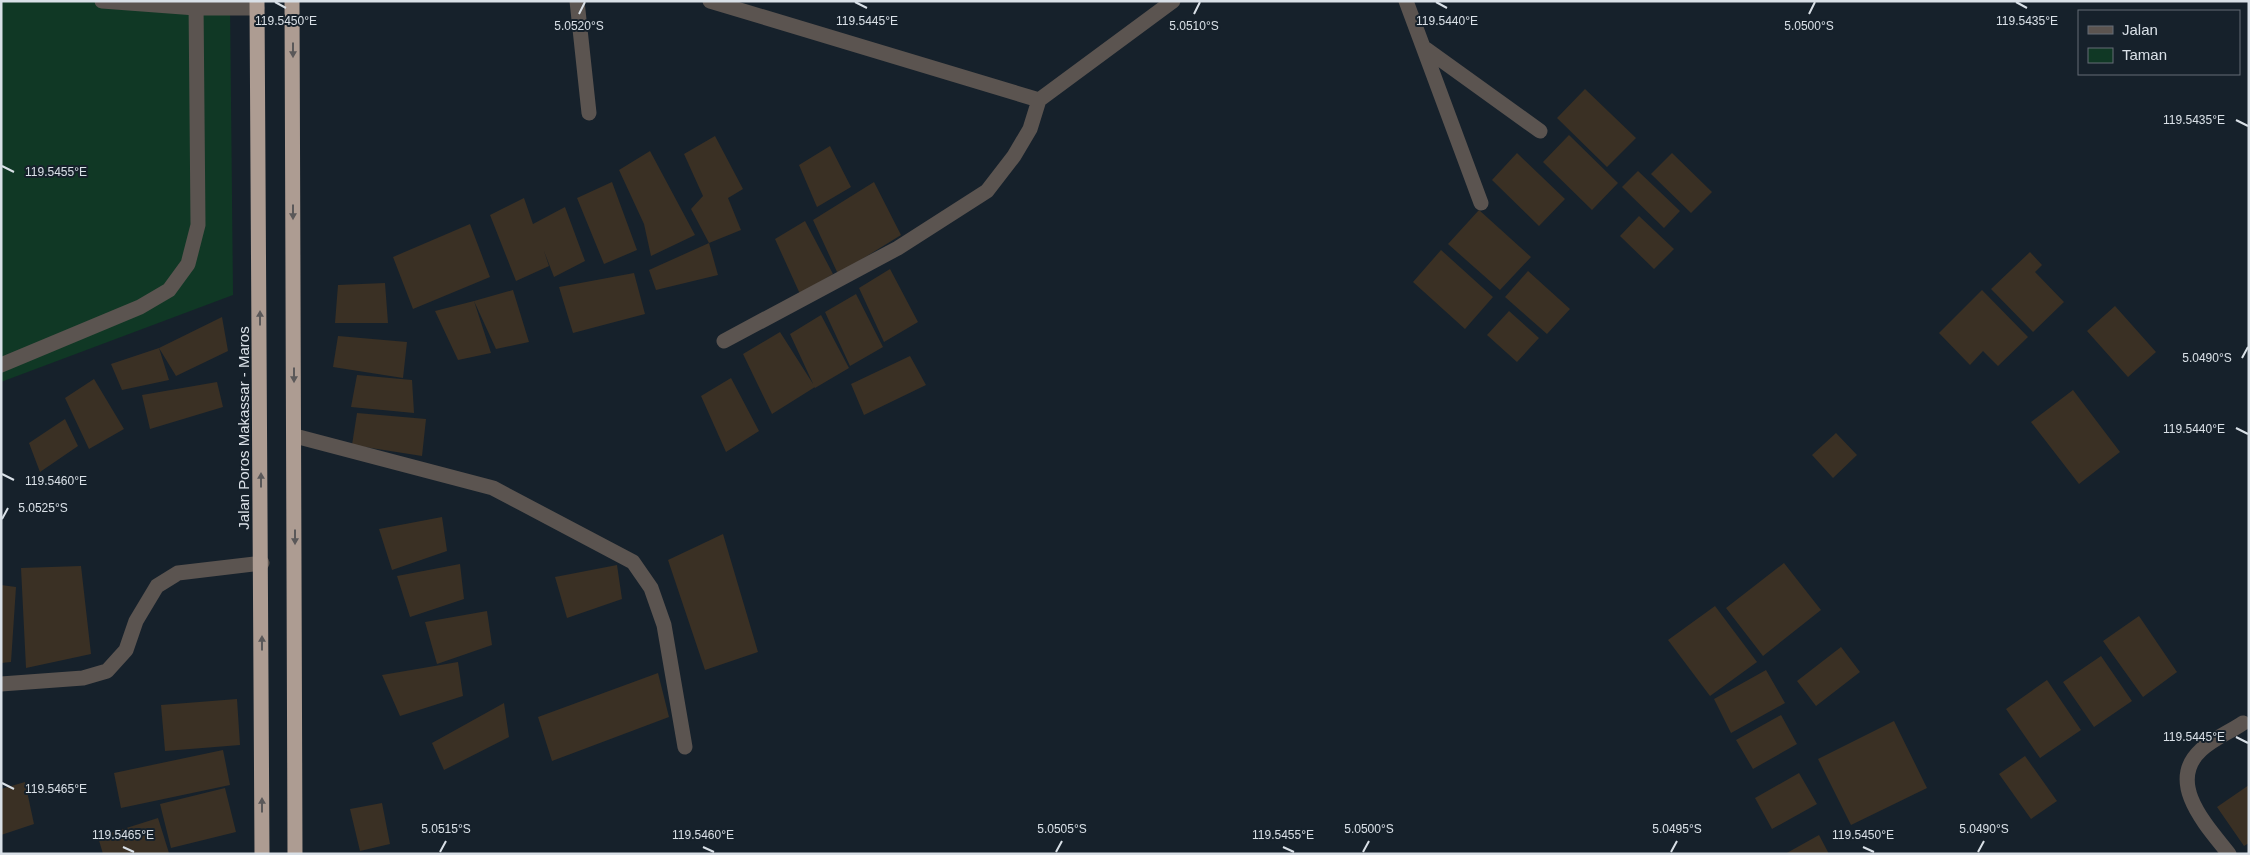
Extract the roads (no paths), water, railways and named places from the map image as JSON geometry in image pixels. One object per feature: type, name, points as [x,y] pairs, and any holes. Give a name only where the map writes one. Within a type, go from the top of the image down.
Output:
[{"type":"highway","points":[[292,1],[295,854]]},
{"type":"highway","name":"Jalan Poros Makassar - Maros","points":[[257,5],[262,563],[262,854]]},
{"type":"street","points":[[102,1],[196,5],[257,5]]},
{"type":"street","points":[[577,1],[589,113]]},
{"type":"street","points":[[710,1],[1039,100]]},
{"type":"street","points":[[724,341],[898,248],[987,191],[1014,156],[1030,129],[1039,100],[1173,1]]},
{"type":"street","points":[[1406,1],[1426,49],[1481,203]]},
{"type":"street","points":[[1,365],[140,307],[169,290],[188,264],[198,225],[196,5]]},
{"type":"street","points":[[1426,49],[1540,131]]},
{"type":"street","points":[[295,436],[493,488],[633,562],[651,588],[664,625],[685,746]]},
{"type":"street","points":[[1,684],[83,678],[107,671],[126,650],[136,621],[157,586],[178,573],[262,563]]},
{"type":"street","points":[[2229,854],[2202,821],[2188,792],[2188,769],[2200,751],[2243,723]]}]
